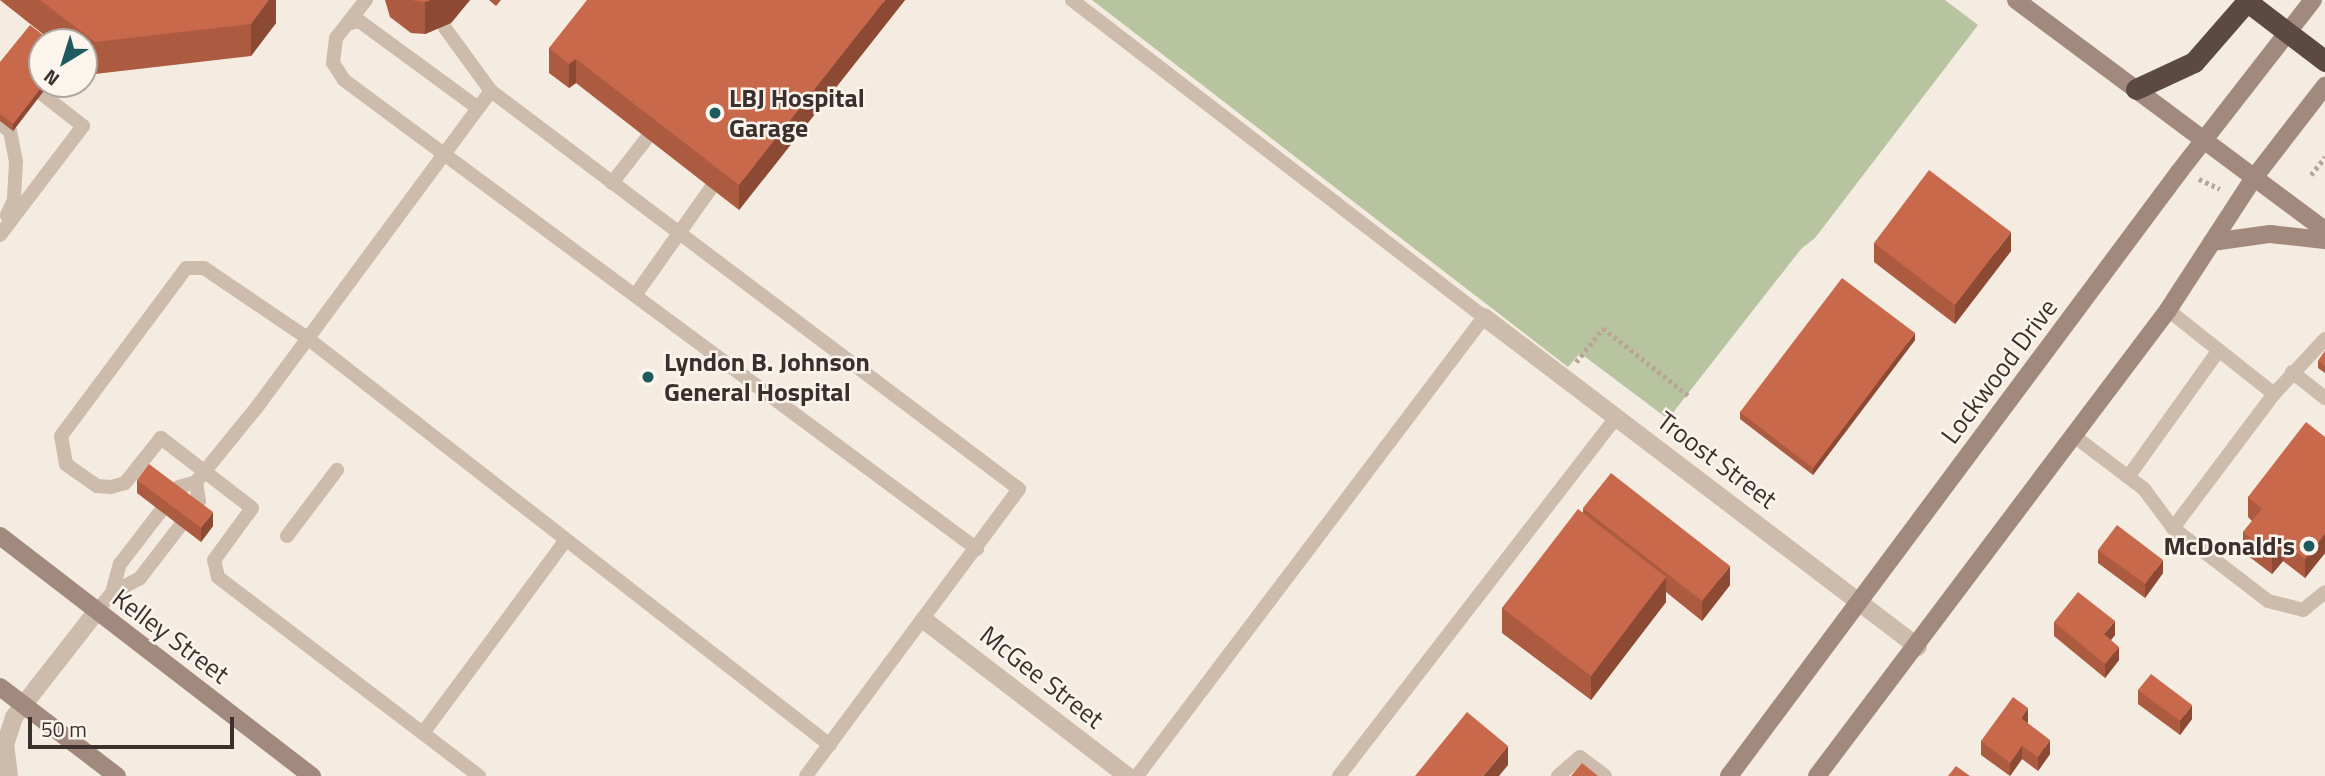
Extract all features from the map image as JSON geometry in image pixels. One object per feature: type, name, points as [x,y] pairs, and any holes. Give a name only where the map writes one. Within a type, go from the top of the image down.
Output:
[{"type":"highway","points":[[2136,89],[2194,62],[2246,0],[2325,61]]},
{"type":"main road","points":[[2016,0],[2325,230]]},
{"type":"main road","name":"Lockwood Drive","points":[[1729,776],[1862,602],[2203,140],[2313,0]]},
{"type":"main road","points":[[1817,776],[1918,647],[2168,310],[2253,178],[2325,86]]},
{"type":"main road","points":[[2212,242],[2270,234],[2325,240]]},
{"type":"main road","name":"Kelley Street","points":[[0,536],[312,776]]},
{"type":"main road","points":[[0,687],[117,776]]},
{"type":"street","name":"Troost Street","points":[[1484,317],[1918,647]]},
{"type":"street","points":[[9,776],[5,745],[23,705],[96,612]]},
{"type":"street","name":"McGee Street","points":[[924,620],[1127,776]]},
{"type":"lane","points":[[366,0],[347,24],[332,53],[344,80],[636,294],[976,549]]},
{"type":"lane","points":[[1072,0],[1484,317],[1137,776]]},
{"type":"lane","points":[[347,24],[359,21],[478,108]]},
{"type":"lane","points":[[445,28],[491,91],[1019,489],[806,776]]},
{"type":"lane","points":[[173,496],[179,487],[200,477],[445,156],[491,91]]},
{"type":"lane","points":[[0,234],[83,125],[47,98]]},
{"type":"lane","points":[[0,124],[10,131],[16,161],[14,200],[0,234]]},
{"type":"lane","points":[[612,183],[647,138]]},
{"type":"lane","points":[[636,294],[710,188]]},
{"type":"lane","points":[[478,776],[218,577],[214,560],[252,508],[200,477],[161,438],[125,483],[97,486],[66,464],[61,436],[186,268],[204,268],[306,337],[830,745]]},
{"type":"lane","points":[[2168,310],[2274,394]]},
{"type":"lane","points":[[2173,528],[2274,394],[2325,339]]},
{"type":"lane","points":[[2128,477],[2219,350]]},
{"type":"lane","points":[[2292,372],[2325,398]]},
{"type":"lane","points":[[1339,776],[1616,416]]},
{"type":"lane","points":[[2074,436],[2144,489],[2173,528],[2277,605],[2303,610],[2325,592]]},
{"type":"lane","points":[[287,536],[337,470]]},
{"type":"lane","points":[[192,510],[199,501],[200,477]]},
{"type":"lane","points":[[112,593],[120,564],[160,512]]},
{"type":"lane","points":[[96,612],[112,593],[140,578],[180,526]]},
{"type":"lane","points":[[423,733],[566,540]]},
{"type":"lane","points":[[1558,776],[1580,757],[1605,776]]},
{"type":"path","points":[[2311,175],[2325,156]]},
{"type":"path","points":[[2197,178],[2220,189]]},
{"type":"path","points":[[1564,377],[1603,328],[1689,397]]},
{"type":"green space","points":[[1092,0],[1945,0],[1978,25],[1815,238],[1801,249],[1668,419],[1580,353],[1568,367]]},
{"type":"building","points":[[40,0],[269,0],[251,24],[98,42],[98,28],[77,28]]},
{"type":"building","name":"LBJ Hospital Garage","points":[[587,0],[885,0],[739,185],[576,59],[569,64],[549,48]]},
{"type":"building","points":[[30,25],[34,28],[28,28],[28,98],[33,98],[13,124],[0,114],[0,62]]},
{"type":"building","points":[[1929,170],[2011,232],[1955,305],[1874,243]]},
{"type":"building","points":[[1842,278],[1915,333],[1813,468],[1740,412]]},
{"type":"building","points":[[2325,351],[2325,366],[2318,361]]},
{"type":"building","points":[[2306,422],[2325,437],[2325,534],[2305,559],[2283,541],[2272,555],[2243,532],[2262,509],[2248,497]]},
{"type":"building","points":[[149,464],[213,512],[201,528],[137,480]]},
{"type":"building","points":[[1611,473],[1730,566],[1702,601],[1583,508]]},
{"type":"building","points":[[1578,509],[1666,577],[1591,676],[1502,608]]},
{"type":"building","points":[[2117,525],[2163,560],[2145,584],[2098,550]]},
{"type":"building","points":[[2078,592],[2115,621],[2104,634],[2119,647],[2105,664],[2054,622]]},
{"type":"building","points":[[2151,674],[2192,705],[2180,721],[2138,690]]},
{"type":"building","points":[[2013,697],[2028,708],[2021,718],[2050,740],[2038,757],[2022,746],[2010,763],[1981,741]]},
{"type":"building","points":[[1467,712],[1508,746],[1483,776],[1415,776]]},
{"type":"building","points":[[1582,763],[1598,776],[1571,776]]},
{"type":"building","points":[[1956,766],[1970,776],[1948,776]]},
{"type":"place","name":"LBJ Hospital Garage","points":[[715,113]]},
{"type":"place","name":"Lyndon B. Johnson General Hospital","points":[[648,377]]},
{"type":"place","name":"McDonald's","points":[[2309,546]]}]
